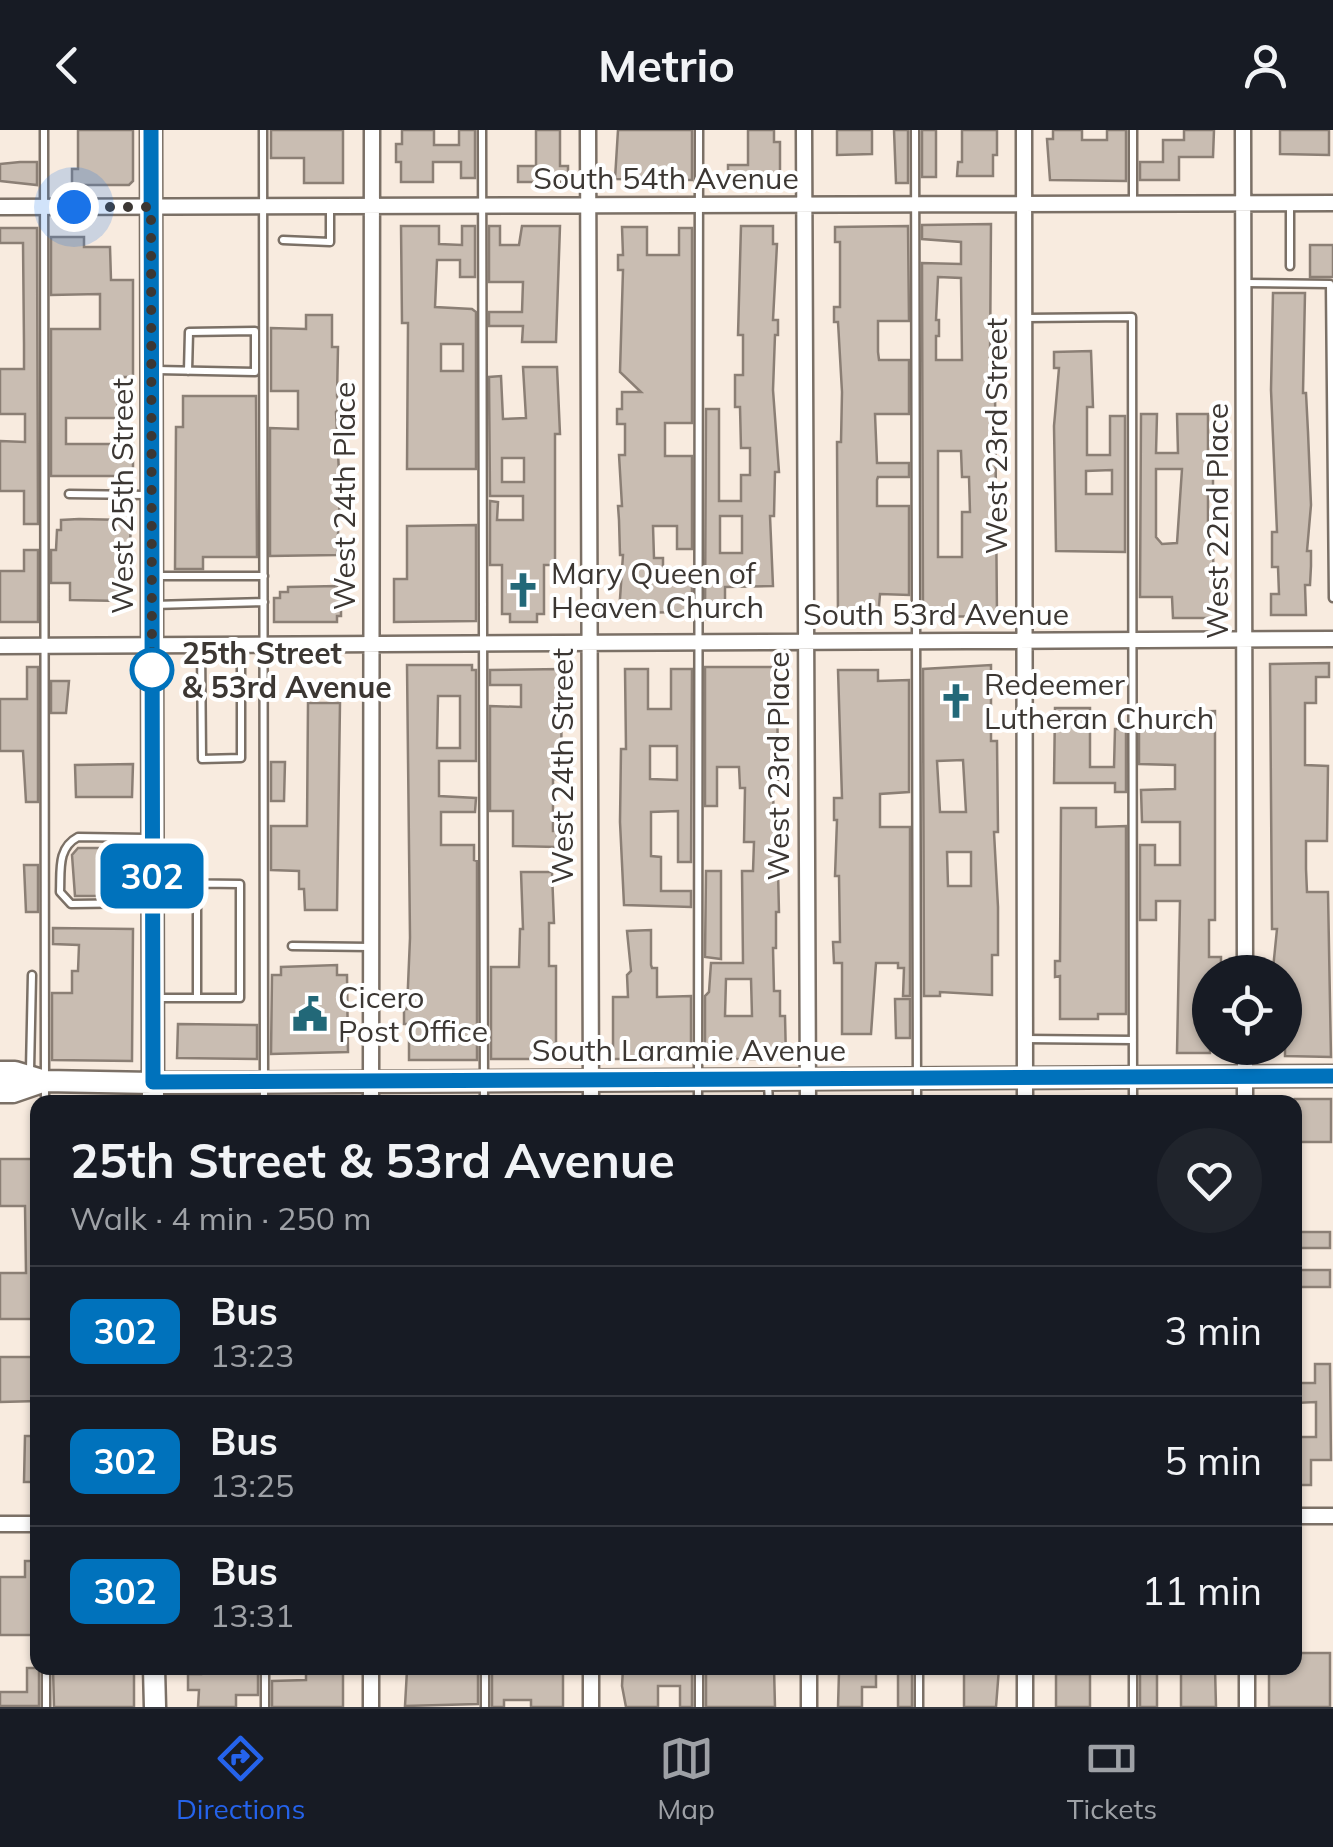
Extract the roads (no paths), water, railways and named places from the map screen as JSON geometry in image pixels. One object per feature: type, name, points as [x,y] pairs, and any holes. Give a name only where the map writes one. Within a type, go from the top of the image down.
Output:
[{"type":"main road","name":"West 25th Street","points":[[152,130],[153,1092]]},
{"type":"main road","name":"South Laramie Avenue","points":[[0,1092],[23,1079],[153,1092],[371,1092],[484,1081],[1333,1076]]},
{"type":"main road","points":[[154,1675],[154,1707]]},
{"type":"street","name":"West 24th Place","points":[[371,1092],[372,130]]},
{"type":"street","name":"West 24th Street","points":[[588,130],[590,1095]]},
{"type":"street","name":"West 23rd Place","points":[[804,130],[808,1095]]},
{"type":"street","name":"West 23rd Street","points":[[1024,130],[1025,1095]]},
{"type":"street","name":"West 22nd Place","points":[[1244,130],[1245,955]]},
{"type":"street","name":"South 54th Avenue","points":[[0,208],[1333,203]]},
{"type":"street","name":"South 53rd Avenue","points":[[0,646],[1333,639]]},
{"type":"street","points":[[1245,1065],[1246,1095]]},
{"type":"street","points":[[1302,1516],[1333,1516]]},
{"type":"street","points":[[0,1524],[30,1524]]},
{"type":"street","points":[[371,1675],[371,1707]]},
{"type":"street","points":[[591,1675],[591,1707]]},
{"type":"street","points":[[809,1675],[809,1707]]},
{"type":"street","points":[[1025,1675],[1025,1707]]},
{"type":"street","points":[[1247,1675],[1247,1707]]},
{"type":"lane","points":[[23,1079],[44,646],[44,130]]},
{"type":"lane","points":[[263,130],[264,1092]]},
{"type":"lane","points":[[482,130],[484,1095]]},
{"type":"lane","points":[[698,1095],[699,130]]},
{"type":"lane","points":[[915,130],[917,1095]]},
{"type":"lane","points":[[1133,130],[1134,203]]},
{"type":"lane","points":[[1290,203],[1290,266]]},
{"type":"lane","points":[[283,240],[330,242],[330,206]]},
{"type":"lane","points":[[1244,283],[1330,284],[1333,598]]},
{"type":"lane","points":[[1024,318],[1132,317],[1133,1095]]},
{"type":"lane","points":[[152,370],[188,371],[254,372],[255,331],[189,332],[188,371]]},
{"type":"lane","points":[[69,494],[152,495]]},
{"type":"lane","points":[[152,576],[264,576]]},
{"type":"lane","points":[[152,606],[264,602]]},
{"type":"lane","points":[[201,644],[202,759],[241,758],[241,644]]},
{"type":"lane","points":[[152,838],[78,837],[68,842],[62,854],[60,892],[70,904],[197,884],[240,884],[240,998],[153,998]]},
{"type":"lane","points":[[197,884],[197,998]]},
{"type":"lane","points":[[292,946],[371,947]]},
{"type":"lane","points":[[23,1079],[32,975]]},
{"type":"lane","points":[[1025,1039],[1133,1040]]},
{"type":"lane","points":[[768,1079],[768,1095]]},
{"type":"lane","points":[[46,1675],[46,1707]]},
{"type":"lane","points":[[265,1675],[265,1707]]},
{"type":"lane","points":[[484,1675],[485,1707]]},
{"type":"lane","points":[[699,1675],[699,1707]]},
{"type":"lane","points":[[918,1675],[919,1707]]},
{"type":"lane","points":[[1133,1675],[1133,1707]]},
{"type":"place","name":"Mary Queen of Heaven Church","points":[[523,590]]},
{"type":"place","name":"25th Street & 53rd Avenue","points":[[152,670]]},
{"type":"place","name":"Redeemer Lutheran Church","points":[[956,701]]},
{"type":"place","name":"Cicero Post Office","points":[[310,1014]]}]
